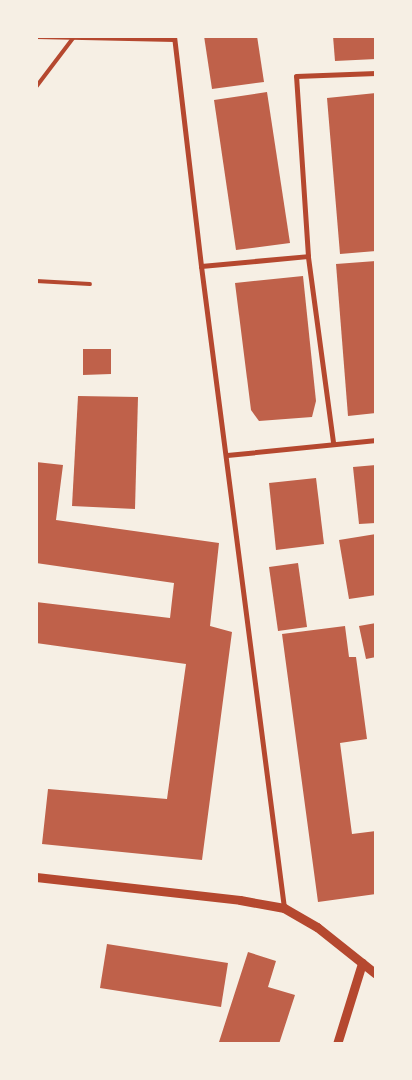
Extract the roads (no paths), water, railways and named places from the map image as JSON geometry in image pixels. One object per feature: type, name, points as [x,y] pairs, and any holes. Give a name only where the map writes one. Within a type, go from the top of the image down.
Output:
[{"type":"street","points":[[36,36],[174,38],[201,266],[227,455],[284,908]]},
{"type":"street","points":[[333,442],[308,256],[296,76],[376,73]]},
{"type":"street","points":[[201,266],[308,256]]},
{"type":"street","points":[[227,455],[333,442],[376,440]]},
{"type":"street","points":[[36,877],[240,900],[284,908],[317,927],[376,974]]},
{"type":"street","points":[[337,1044],[362,963]]},
{"type":"lane","points":[[36,87],[74,37]]},
{"type":"lane","points":[[36,281],[90,284]]}]
